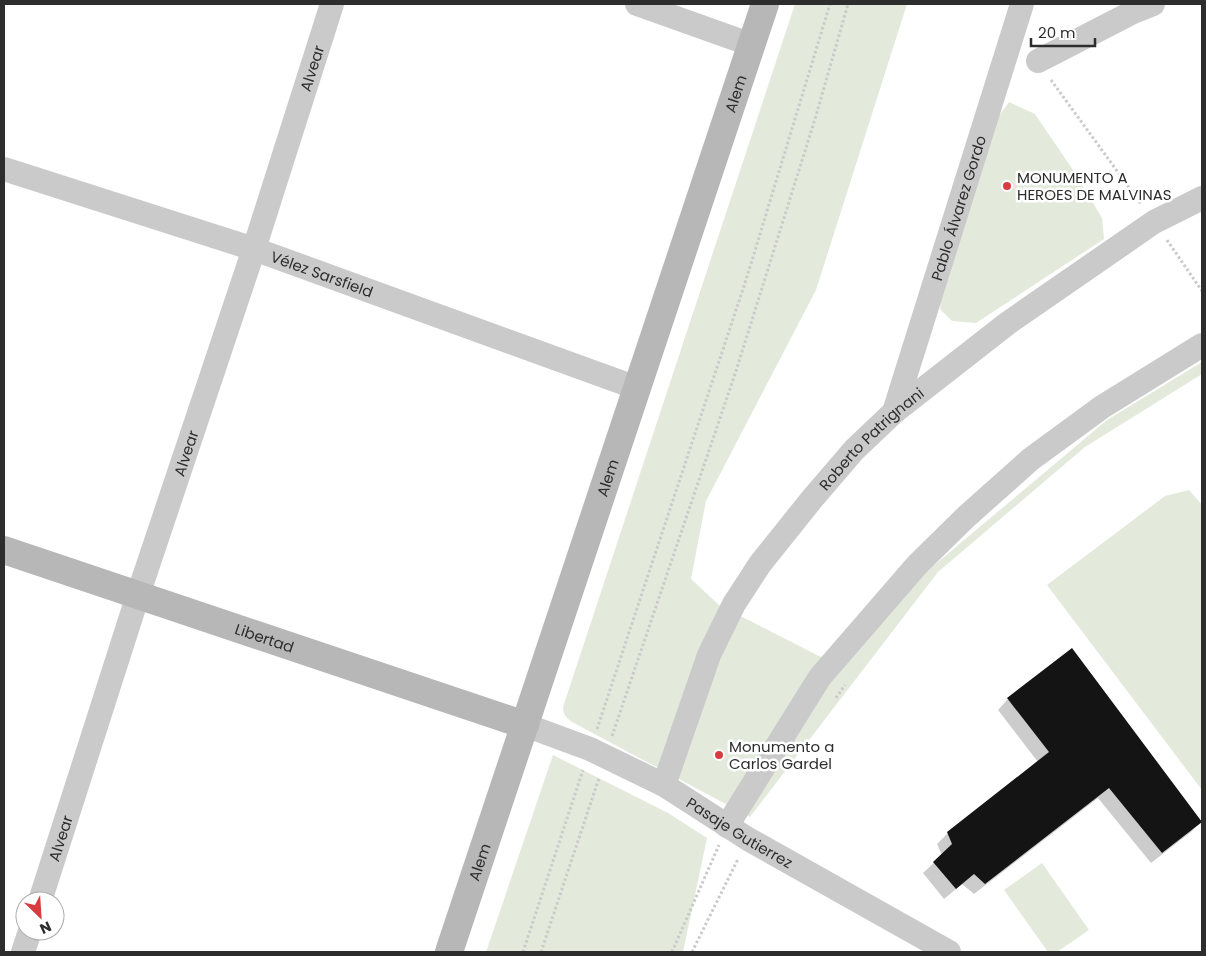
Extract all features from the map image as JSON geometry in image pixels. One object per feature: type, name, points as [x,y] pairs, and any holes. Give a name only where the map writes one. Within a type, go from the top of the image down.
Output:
[{"type":"main road","name":"Alem","points":[[449,952],[765,4]]},
{"type":"main road","name":"Libertad","points":[[4,550],[525,725]]},
{"type":"street","name":"Alvear","points":[[43,891],[138,595],[254,249],[332,4]]},
{"type":"street","points":[[637,4],[752,44]]},
{"type":"street","name":"Pablo Álvarez Gordo","points":[[894,412],[1022,4]]},
{"type":"street","points":[[1038,61],[1133,12],[1153,4]]},
{"type":"street","name":"Vélez Sarsfield","points":[[4,169],[254,249],[637,388]]},
{"type":"street","name":"Roberto Patrignani","points":[[664,785],[709,655],[734,604],[760,564],[854,450],[894,412],[1008,323],[1154,222],[1202,198]]},
{"type":"street","points":[[727,826],[820,677],[917,566],[967,516],[1031,459],[1102,407],[1202,345]]},
{"type":"street","name":"Pasaje Gutierrez","points":[[525,725],[598,753],[664,785],[748,839],[949,952]]},
{"type":"path","points":[[541,952],[598,753],[830,4]]},
{"type":"path","points":[[522,952],[598,753],[736,371],[848,4]]},
{"type":"path","points":[[1038,61],[1202,290]]},
{"type":"path","points":[[833,702],[850,678]]},
{"type":"path","points":[[672,952],[727,826]]},
{"type":"path","points":[[692,952],[748,839]]},
{"type":"shaded area","points":[[795,4],[907,4],[816,290],[706,501],[691,579],[719,605],[821,657],[913,583],[1107,420],[1202,362],[1202,374],[1085,447],[938,572],[750,817],[572,722],[565,716],[563,707]]},
{"type":"shaded area","points":[[1009,102],[1035,114],[1075,173],[1102,218],[1104,239],[976,323],[952,321],[940,309],[945,264],[996,120]]},
{"type":"shaded area","points":[[1189,490],[1202,505],[1202,790],[1047,585],[1165,496]]},
{"type":"shaded area","points":[[553,755],[668,813],[707,838],[683,952],[486,952]]},
{"type":"shaded area","points":[[1042,863],[1089,930],[1057,952],[1048,952],[1004,890]]},
{"type":"building","points":[[1072,648],[1202,822],[1162,853],[1109,788],[985,884],[974,874],[956,889],[933,862],[952,844],[947,832],[1049,752],[1007,698]]},
{"type":"place","name":"MONUMENTO A HEROES DE MALVINAS","points":[[1007,186]]},
{"type":"place","name":"Monumento a Carlos Gardel","points":[[719,755]]}]
